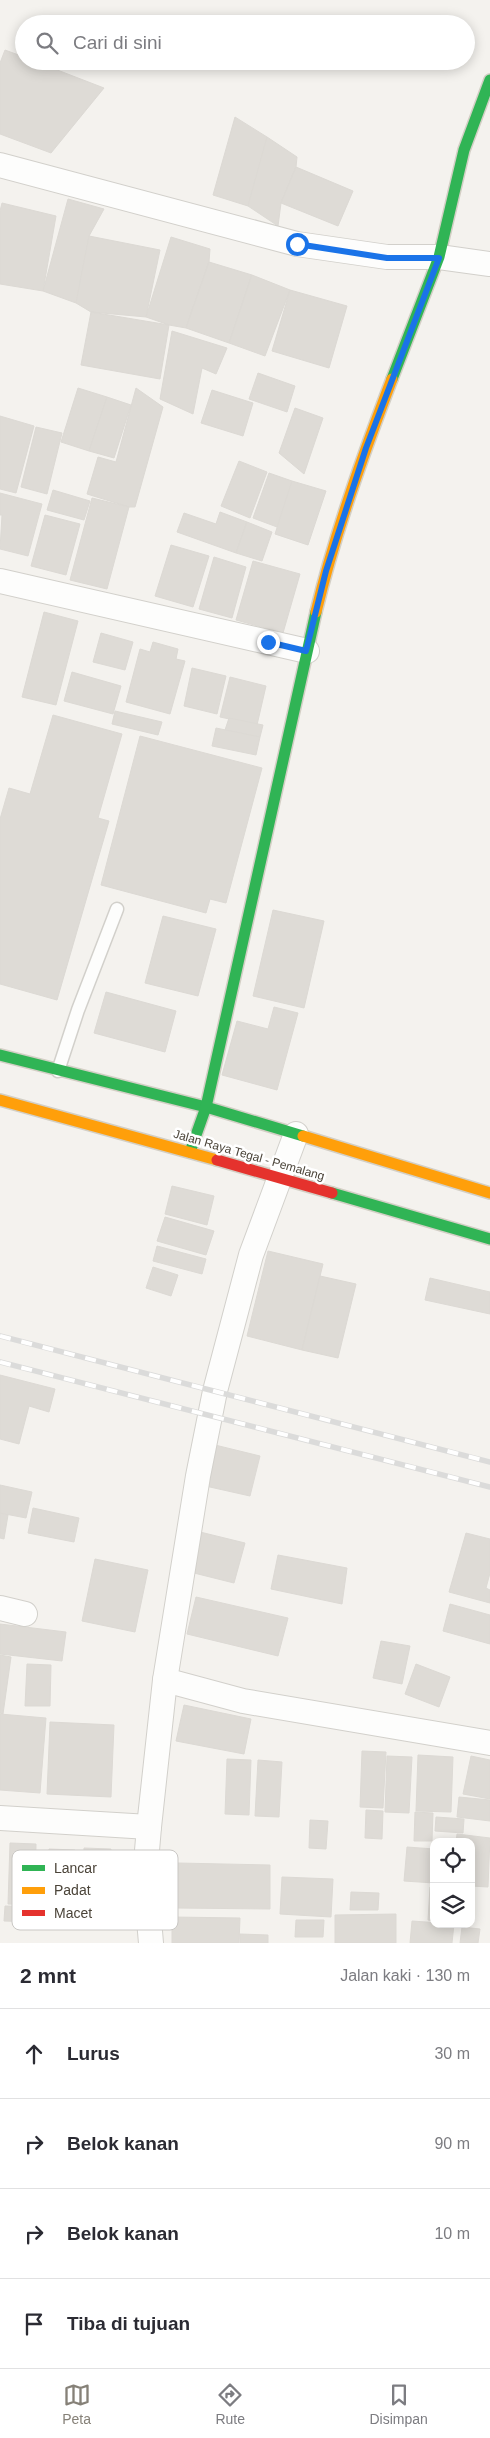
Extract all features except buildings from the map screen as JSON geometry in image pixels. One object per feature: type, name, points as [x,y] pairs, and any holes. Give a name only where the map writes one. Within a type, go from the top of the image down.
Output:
[{"type":"main road","points":[[190,1152],[206,1107],[306,651],[326,571],[366,448],[439,258],[464,150],[490,80]]},
{"type":"main road","points":[[0,1055],[206,1107],[490,1192]]},
{"type":"main road","name":"Jalan Raya Tegal - Pemalang","points":[[0,1100],[190,1152],[490,1239]]},
{"type":"street","points":[[0,165],[297,244],[387,258],[439,258],[490,264]]},
{"type":"street","points":[[0,581],[306,651]]},
{"type":"street","points":[[147,1850],[165,1680],[192,1510],[215,1391],[251,1255],[296,1134]]},
{"type":"street","points":[[0,1608],[25,1614]]},
{"type":"street","points":[[165,1680],[243,1701],[490,1743]]},
{"type":"street","points":[[0,1818],[149,1827]]},
{"type":"street","points":[[150,1930],[151,1943]]},
{"type":"lane","points":[[58,1071],[78,1010],[117,909]]},
{"type":"railway","points":[[0,1336],[490,1462]]},
{"type":"railway","points":[[0,1362],[490,1487]]},
{"type":"traffic: fast","points":[[392,379],[439,257],[464,150],[490,80]]},
{"type":"traffic: fast","points":[[190,1152],[206,1107],[316,612]]},
{"type":"traffic: fast","points":[[0,1055],[206,1107],[303,1136]]},
{"type":"traffic: fast","points":[[332,1193],[490,1239]]},
{"type":"traffic: slow","points":[[316,612],[350,494],[392,379]]},
{"type":"traffic: slow","points":[[0,1100],[217,1160]]},
{"type":"traffic: slow","points":[[303,1136],[490,1193]]},
{"type":"traffic: jam","points":[[217,1160],[332,1193]]},
{"type":"route","points":[[268,642],[306,651],[326,571],[366,448],[439,258],[387,258],[297,244]]}]
